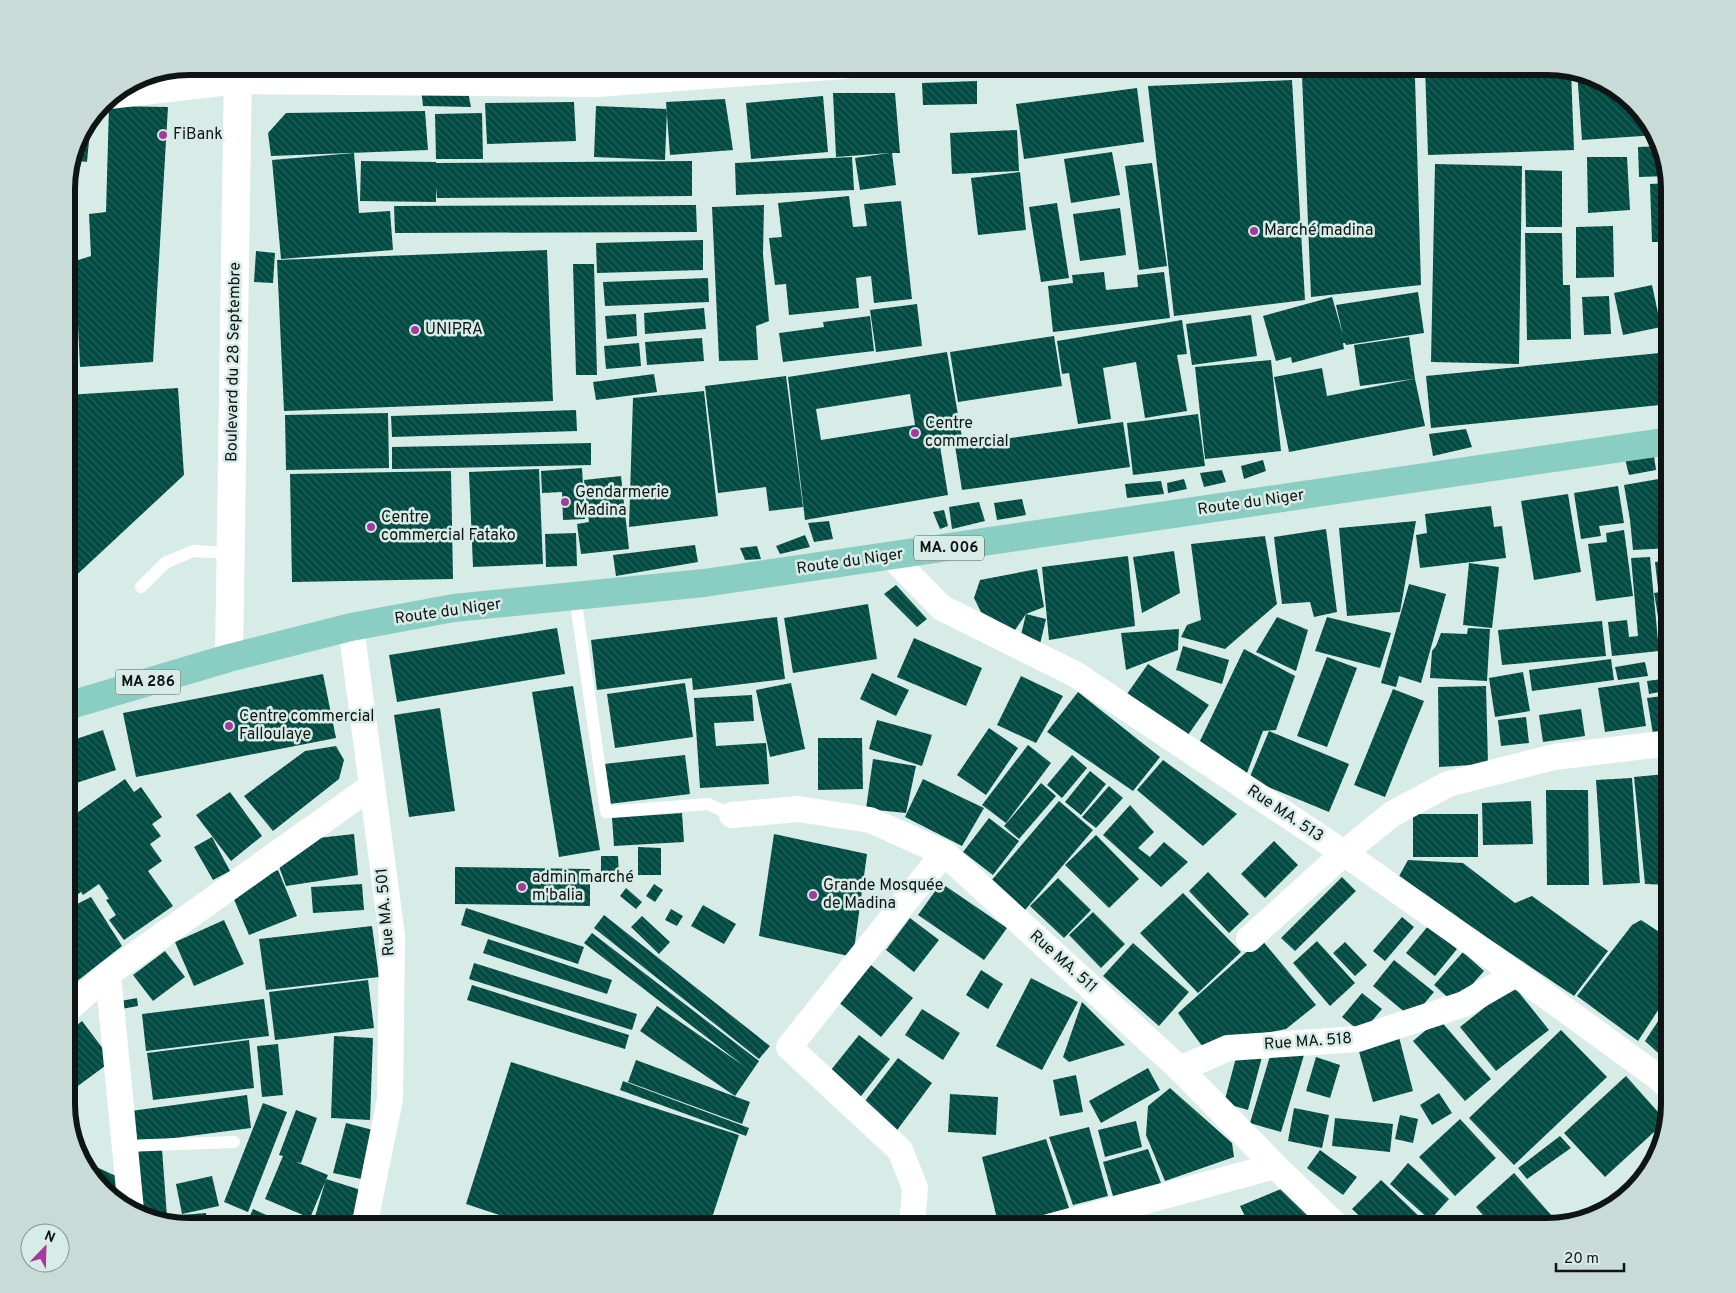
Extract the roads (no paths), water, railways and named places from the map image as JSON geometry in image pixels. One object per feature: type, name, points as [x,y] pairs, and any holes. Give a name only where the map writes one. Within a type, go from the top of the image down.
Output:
[{"type":"main road","name":"Boulevard du 28 Septembre","points":[[229,658],[238,75]]},
{"type":"main road","name":"Route du Niger","points":[[75,703],[229,658],[351,627],[454,608],[704,583],[1661,442]]},
{"type":"street","points":[[133,89],[172,79],[225,75]]},
{"type":"street","name":"Rue MA. 513","points":[[892,556],[942,608],[1075,674],[1344,853],[1661,1076]]},
{"type":"street","name":"Rue MA. 501","points":[[351,627],[392,936],[390,1099],[366,1218]]},
{"type":"street","points":[[1249,939],[1344,853],[1392,814],[1448,784],[1554,757],[1661,744]]},
{"type":"street","points":[[75,1002],[108,974],[372,786]]},
{"type":"street","name":"Rue MA. 511","points":[[732,815],[798,808],[870,820],[944,853],[1180,1069],[1329,1218]]},
{"type":"street","points":[[913,1218],[915,1188],[900,1150],[789,1047],[944,853]]},
{"type":"street","points":[[108,974],[130,1202]]},
{"type":"street","name":"Rue MA. 518","points":[[1180,1069],[1228,1048],[1358,1039],[1464,1004],[1516,974]]},
{"type":"street","points":[[1082,1218],[1275,1166]]},
{"type":"lane","points":[[141,587],[165,563],[193,551],[231,553]]},
{"type":"lane","points":[[575,596],[606,812],[708,804],[732,815]]},
{"type":"lane","points":[[124,1146],[234,1142]]},
{"type":"place","name":"FiBank","points":[[163,135]]},
{"type":"place","name":"Marché madina","points":[[1254,231]]},
{"type":"place","name":"UNIPRA","points":[[415,330]]},
{"type":"place","name":"Centre commercial","points":[[915,433]]},
{"type":"place","name":"Gendarmerie Madina","points":[[565,502]]},
{"type":"place","name":"Centre commercial Fatako","points":[[371,527]]},
{"type":"place","name":"Centre commercial Falloulaye","points":[[229,726]]},
{"type":"place","name":"admin marché m'balia","points":[[522,887]]},
{"type":"place","name":"Grande Mosquée de Madina","points":[[813,895]]}]
